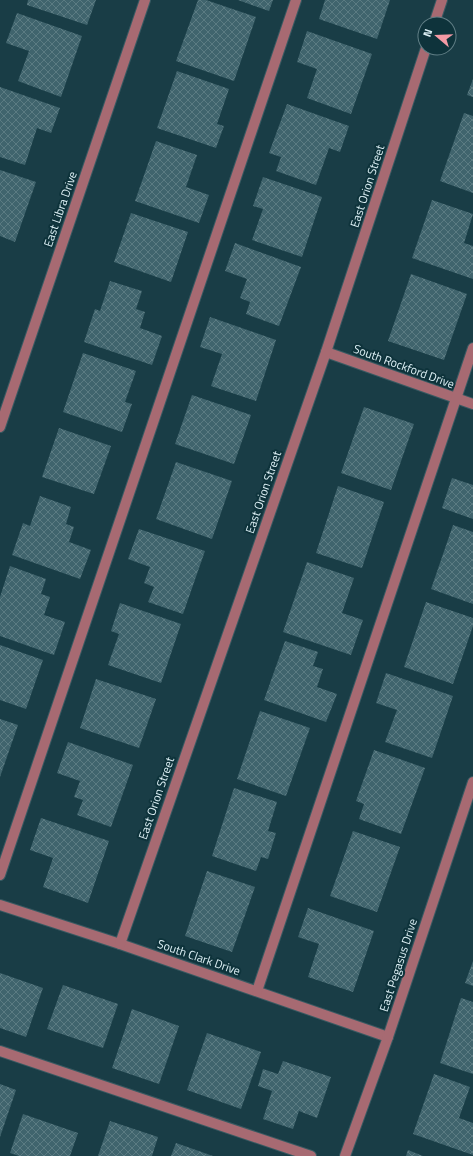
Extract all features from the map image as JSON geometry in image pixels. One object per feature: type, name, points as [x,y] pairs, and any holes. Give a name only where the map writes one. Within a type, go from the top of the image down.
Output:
[{"type":"street","name":"East Libra Drive","points":[[0,427],[145,0]]},
{"type":"street","points":[[0,875],[296,0]]},
{"type":"street","points":[[437,16],[442,0]]},
{"type":"street","name":"East Orion Street","points":[[120,944],[326,352],[423,56]]},
{"type":"street","points":[[257,992],[473,348]]},
{"type":"street","name":"South Rockford Drive","points":[[326,352],[473,404]]},
{"type":"street","name":"East Pegasus Drive","points":[[345,1156],[388,1037],[473,782]]},
{"type":"street","name":"South Clark Drive","points":[[0,905],[120,944],[388,1037]]},
{"type":"street","points":[[0,1051],[312,1156]]},
{"type":"building","points":[[28,0],[96,0],[87,25],[27,5]]},
{"type":"building","points":[[198,0],[206,0],[256,17],[234,81],[176,61]]},
{"type":"building","points":[[238,0],[273,0],[269,11]]},
{"type":"building","points":[[325,0],[390,0],[377,39],[319,19]]},
{"type":"building","points":[[17,13],[82,36],[61,97],[18,81],[29,51],[6,43]]},
{"type":"building","points":[[307,31],[372,54],[351,114],[307,98],[317,69],[297,62]]},
{"type":"building","points":[[177,71],[229,89],[217,124],[224,126],[216,148],[157,128]]},
{"type":"building","points":[[473,79],[473,97],[467,95]]},
{"type":"building","points":[[0,87],[60,108],[51,133],[37,128],[25,165],[0,157]]},
{"type":"building","points":[[287,104],[349,126],[340,152],[329,148],[316,185],[276,171],[281,157],[269,153]]},
{"type":"building","points":[[464,113],[473,116],[473,193],[440,181]]},
{"type":"building","points":[[156,141],[197,155],[186,187],[209,195],[199,223],[135,201]]},
{"type":"building","points":[[0,170],[36,182],[15,242],[0,236]]},
{"type":"building","points":[[263,177],[322,197],[302,257],[252,240],[263,209],[253,206]]},
{"type":"building","points":[[432,200],[473,214],[464,243],[473,246],[473,279],[412,258]]},
{"type":"building","points":[[131,213],[188,232],[171,282],[114,262]]},
{"type":"building","points":[[235,243],[301,267],[279,326],[246,314],[250,302],[240,298],[247,279],[225,271]]},
{"type":"building","points":[[411,274],[467,294],[444,360],[388,341]]},
{"type":"building","points":[[110,281],[142,291],[136,309],[145,312],[140,328],[162,336],[152,365],[84,342],[95,309],[100,311]]},
{"type":"building","points":[[210,317],[276,340],[256,401],[211,386],[222,354],[200,347]]},
{"type":"building","points":[[83,353],[136,371],[125,402],[132,404],[122,432],[63,412]]},
{"type":"building","points":[[192,395],[251,415],[234,464],[175,444]]},
{"type":"building","points":[[364,407],[414,424],[391,490],[341,473]]},
{"type":"building","points":[[59,428],[111,446],[94,494],[42,477]]},
{"type":"building","points":[[176,462],[232,481],[212,539],[156,519]]},
{"type":"building","points":[[452,478],[473,485],[473,519],[442,508]]},
{"type":"building","points":[[338,486],[384,502],[362,568],[316,553]]},
{"type":"building","points":[[40,496],[71,507],[66,524],[74,527],[69,542],[91,550],[80,579],[12,555],[23,523],[30,526]]},
{"type":"building","points":[[453,525],[473,532],[473,604],[431,589]]},
{"type":"building","points":[[139,529],[205,551],[183,614],[148,602],[154,587],[144,583],[150,567],[128,559]]},
{"type":"building","points":[[307,562],[354,578],[342,613],[363,620],[351,655],[283,632]]},
{"type":"building","points":[[10,566],[46,579],[41,594],[50,597],[44,615],[65,622],[54,655],[0,636],[0,597]]},
{"type":"building","points":[[426,602],[473,618],[473,626],[453,684],[404,667]]},
{"type":"building","points":[[120,603],[181,624],[161,683],[108,665],[119,634],[111,631]]},
{"type":"building","points":[[285,641],[318,652],[313,666],[323,669],[317,687],[337,694],[326,722],[264,700]]},
{"type":"building","points":[[0,645],[43,660],[26,709],[0,700]]},
{"type":"building","points":[[386,673],[453,696],[432,758],[385,742],[397,710],[376,703]]},
{"type":"building","points":[[96,679],[156,699],[139,748],[80,728]]},
{"type":"building","points":[[260,711],[310,728],[286,796],[237,779]]},
{"type":"building","points":[[0,719],[18,725],[0,777]]},
{"type":"building","points":[[68,742],[133,765],[111,827],[77,815],[83,800],[74,797],[80,781],[57,773]]},
{"type":"building","points":[[374,750],[425,768],[401,834],[359,819],[364,804],[356,801]]},
{"type":"building","points":[[234,788],[277,802],[268,831],[276,833],[268,859],[261,857],[256,871],[212,856]]},
{"type":"building","points":[[41,818],[109,841],[88,903],[43,887],[53,858],[30,850]]},
{"type":"building","points":[[353,831],[400,847],[377,912],[330,896]]},
{"type":"building","points":[[207,871],[255,887],[232,952],[185,936]]},
{"type":"building","points":[[308,908],[374,931],[353,992],[308,977],[319,944],[298,937]]},
{"type":"building","points":[[473,961],[473,986],[465,983]]},
{"type":"building","points":[[0,973],[43,988],[26,1037],[0,1028]]},
{"type":"building","points":[[63,985],[118,1004],[103,1048],[47,1029]]},
{"type":"building","points":[[461,998],[473,1002],[473,1074],[440,1063]]},
{"type":"building","points":[[132,1009],[179,1026],[159,1084],[112,1068]]},
{"type":"building","points":[[207,1033],[261,1052],[241,1109],[187,1090]]},
{"type":"building","points":[[283,1061],[331,1077],[317,1118],[299,1111],[293,1129],[263,1119],[272,1091],[258,1086],[263,1069],[278,1074]]},
{"type":"building","points":[[434,1074],[470,1087],[459,1118],[473,1123],[473,1155],[413,1134]]},
{"type":"building","points":[[0,1084],[16,1090],[0,1137]]},
{"type":"building","points":[[23,1114],[78,1133],[70,1156],[19,1156],[10,1153]]},
{"type":"building","points":[[110,1121],[158,1137],[152,1156],[98,1156]]},
{"type":"building","points":[[176,1143],[213,1156],[171,1156]]},
{"type":"building","points":[[408,1150],[423,1156],[406,1156]]}]
